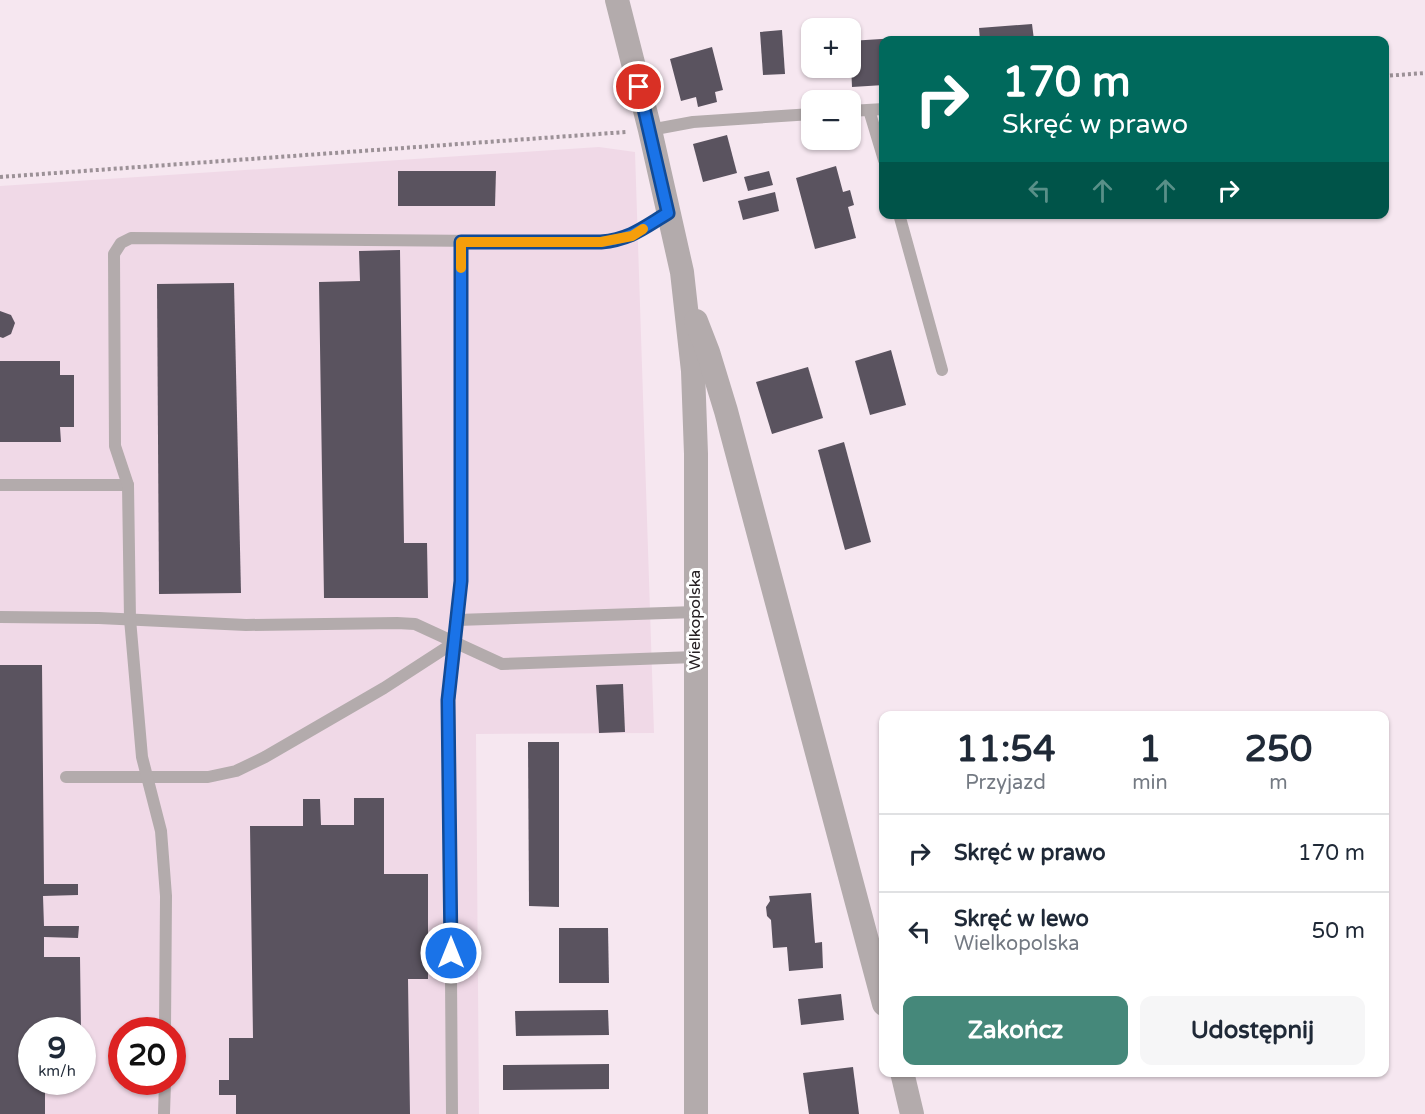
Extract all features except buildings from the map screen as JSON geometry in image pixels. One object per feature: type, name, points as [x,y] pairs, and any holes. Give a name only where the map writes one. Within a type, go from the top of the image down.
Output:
[{"type":"street","name":"Wielkopolska","points":[[617,0],[650,130],[682,272],[693,371],[696,454],[696,1114]]},
{"type":"street","points":[[684,291],[708,352],[726,411],[879,985]]},
{"type":"street","points":[[903,1077],[912,1114]]},
{"type":"lane","points":[[861,110],[879,109]]},
{"type":"lane","points":[[869,110],[879,143]]},
{"type":"lane","points":[[650,130],[693,122],[801,115]]},
{"type":"lane","points":[[165,1017],[166,896],[161,831],[142,757],[130,619],[128,485],[115,446],[114,254],[121,243],[131,238],[461,242],[617,241],[632,236],[668,213]]},
{"type":"lane","points":[[900,219],[942,370]]},
{"type":"lane","points":[[452,1114],[448,700],[461,581],[461,242]]},
{"type":"lane","points":[[0,485],[128,485]]},
{"type":"lane","points":[[457,620],[695,612]]},
{"type":"lane","points":[[0,617],[130,619],[246,625],[415,624],[502,664],[695,657]]},
{"type":"lane","points":[[66,777],[208,777],[236,771],[265,757],[384,688],[455,642]]},
{"type":"lane","points":[[164,1114],[165,1095]]},
{"type":"path","points":[[1389,76],[1425,73]]},
{"type":"path","points":[[0,177],[650,130]]},
{"type":"shaded area","points":[[599,147],[635,152],[654,733],[476,734],[479,1114],[0,1114],[0,186]]},
{"type":"slow traffic","points":[[461,268],[461,242],[617,241],[643,229]]},
{"type":"route","points":[[451,953],[448,700],[461,581],[461,242],[617,241],[632,236],[668,213],[639,87]]}]
